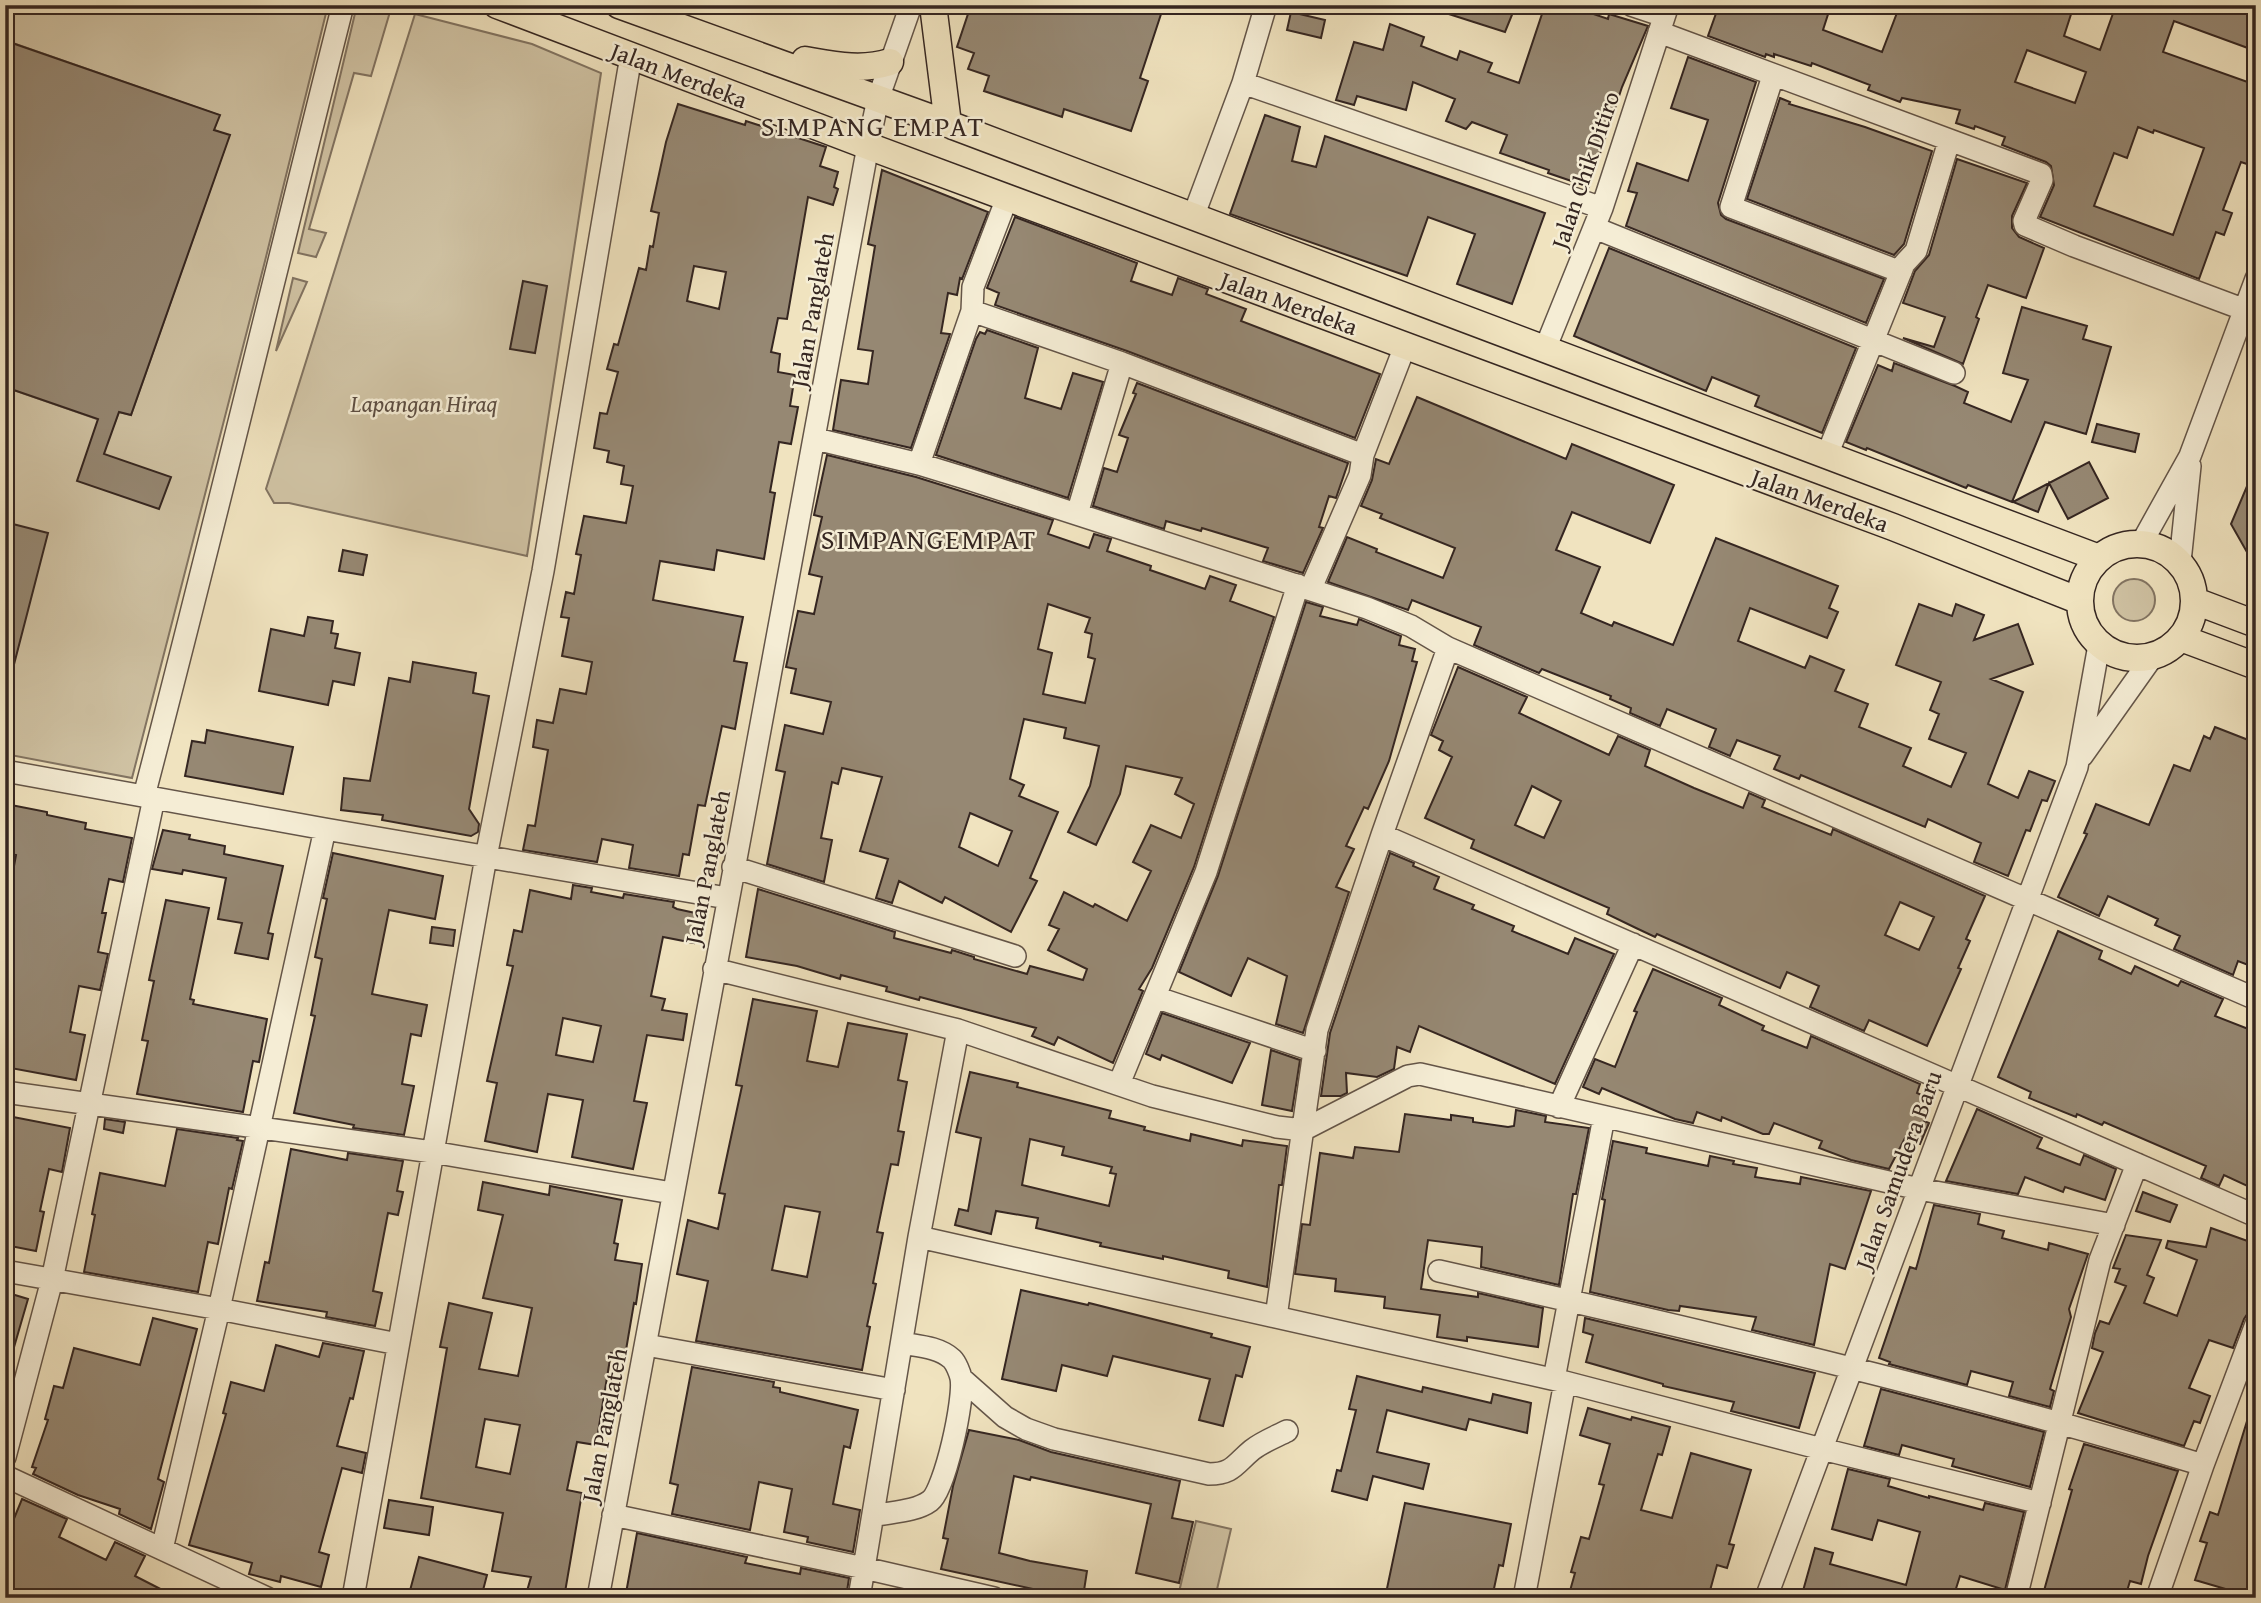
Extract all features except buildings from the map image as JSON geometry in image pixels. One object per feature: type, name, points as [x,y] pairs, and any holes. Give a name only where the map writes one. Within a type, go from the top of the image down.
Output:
[{"type":"main road","name":"Jalan Merdeka","points":[[498,5],[1007,198],[1880,522],[2080,601]]},
{"type":"main road","name":"Jalan Merdeka","points":[[619,5],[948,124],[2099,558]]},
{"type":"main road","points":[[933,5],[948,124]]},
{"type":"main road","points":[[701,36],[770,53],[849,67],[874,67],[890,62]]},
{"type":"main road","points":[[2141,544],[2155,547],[2180,562],[2193,587],[2195,601],[2191,621],[2181,638],[2168,649],[2152,656],[2132,658],[2118,655],[2099,645],[2082,619],[2080,601],[2082,585],[2099,558],[2126,545],[2141,544]]},
{"type":"main road","points":[[2195,601],[2256,624]]},
{"type":"main road","points":[[2181,638],[2256,666]]},
{"type":"street","points":[[5,1457],[52,1280],[90,1104],[149,797],[278,261],[343,5]]},
{"type":"street","name":"Jalan Panglateh","points":[[598,1598],[727,898],[816,439],[868,146],[878,99],[911,5]]},
{"type":"street","points":[[1193,216],[1243,83],[1266,5]]},
{"type":"street","points":[[1631,5],[1664,18],[1773,76],[2041,174],[2042,180],[2024,221],[2025,225],[2250,312]]},
{"type":"street","name":"Jalan Chik Ditiro","points":[[1545,349],[1598,218],[1664,18]]},
{"type":"street","points":[[353,1598],[485,857],[543,571],[631,57]]},
{"type":"street","points":[[1773,76],[1731,207],[1901,272]]},
{"type":"street","points":[[1243,83],[1598,218],[1873,341],[1954,373]]},
{"type":"street","points":[[1827,455],[1904,264],[1916,251],[1949,141]]},
{"type":"street","points":[[919,464],[972,311],[973,287],[1007,198]]},
{"type":"street","points":[[2141,544],[2190,456],[2250,312],[2256,279]]},
{"type":"street","points":[[972,311],[1122,363],[1363,455]]},
{"type":"street","points":[[1119,1084],[1206,872],[1304,587],[1360,475],[1363,455],[1405,346]]},
{"type":"street","points":[[1077,514],[1122,363]]},
{"type":"street","points":[[816,439],[919,464],[1367,608],[1410,626],[1448,648],[2256,999]]},
{"type":"street","points":[[2180,562],[2190,456]]},
{"type":"street","name":"Jalan Samudera Baru","points":[[1766,1598],[2078,761],[2099,645]]},
{"type":"street","points":[[1276,1317],[1317,1030],[1448,648]]},
{"type":"street","name":"Jalan Samudera Baru","points":[[2078,761],[2152,656]]},
{"type":"street","points":[[6,775],[149,797],[727,898]]},
{"type":"street","points":[[162,1549],[219,1309],[325,829]]},
{"type":"street","points":[[1382,835],[2256,1216]]},
{"type":"street","points":[[733,867],[1015,956]]},
{"type":"street","points":[[1559,1107],[1633,944]]},
{"type":"street","points":[[715,969],[958,1030],[1152,1096],[1277,1127],[1303,1130],[1408,1076],[1420,1074],[1919,1189],[2114,1225]]},
{"type":"street","points":[[1154,997],[1315,1051]]},
{"type":"street","points":[[859,1598],[919,1237],[958,1030]]},
{"type":"street","points":[[5,1092],[432,1152],[672,1193]]},
{"type":"street","points":[[1524,1598],[1560,1381],[1570,1301],[1604,1117]]},
{"type":"street","points":[[2016,1598],[2100,1260],[2137,1164]]},
{"type":"street","points":[[919,1237],[1560,1381],[1822,1450],[2040,1503]]},
{"type":"street","points":[[5,1271],[398,1344]]},
{"type":"street","points":[[1439,1271],[1852,1367],[2060,1422],[2203,1465]]},
{"type":"street","points":[[2157,1598],[2256,1324]]},
{"type":"street","points":[[873,1516],[922,1507],[933,1500],[948,1462],[961,1396],[961,1378],[954,1360],[939,1350],[902,1343]]},
{"type":"street","points":[[646,1345],[894,1390]]},
{"type":"street","points":[[961,1378],[1005,1417],[1026,1429],[1054,1439],[1209,1474],[1230,1471],[1253,1449],[1287,1431]]},
{"type":"street","points":[[5,1476],[267,1598]]},
{"type":"street","points":[[613,1515],[864,1567],[994,1598]]},
{"type":"green space","points":[[5,5],[328,5],[132,778],[5,754],[5,387],[114,425],[119,412],[131,415],[229,136],[214,130],[219,115],[13,43],[5,64]]},
{"type":"green space","points":[[357,5],[392,5],[371,76],[354,73],[309,229],[326,233],[316,257],[298,253]]},
{"type":"green space","name":"Lapangan Hiraq","points":[[415,14],[532,44],[601,73],[527,556],[289,503],[274,503],[266,489]]},
{"type":"green space","points":[[293,278],[307,282],[276,351]]},
{"type":"green space","points":[[2134,579],[2149,585],[2155,600],[2149,615],[2134,621],[2119,615],[2113,600],[2119,585]]},
{"type":"green space","points":[[1196,1521],[1231,1529],[1215,1598],[1179,1592]]},
{"type":"district","name":"SIMPANG EMPAT","points":[[873,125]]},
{"type":"district","name":"SIMPANGEMPAT","points":[[929,538]]}]
